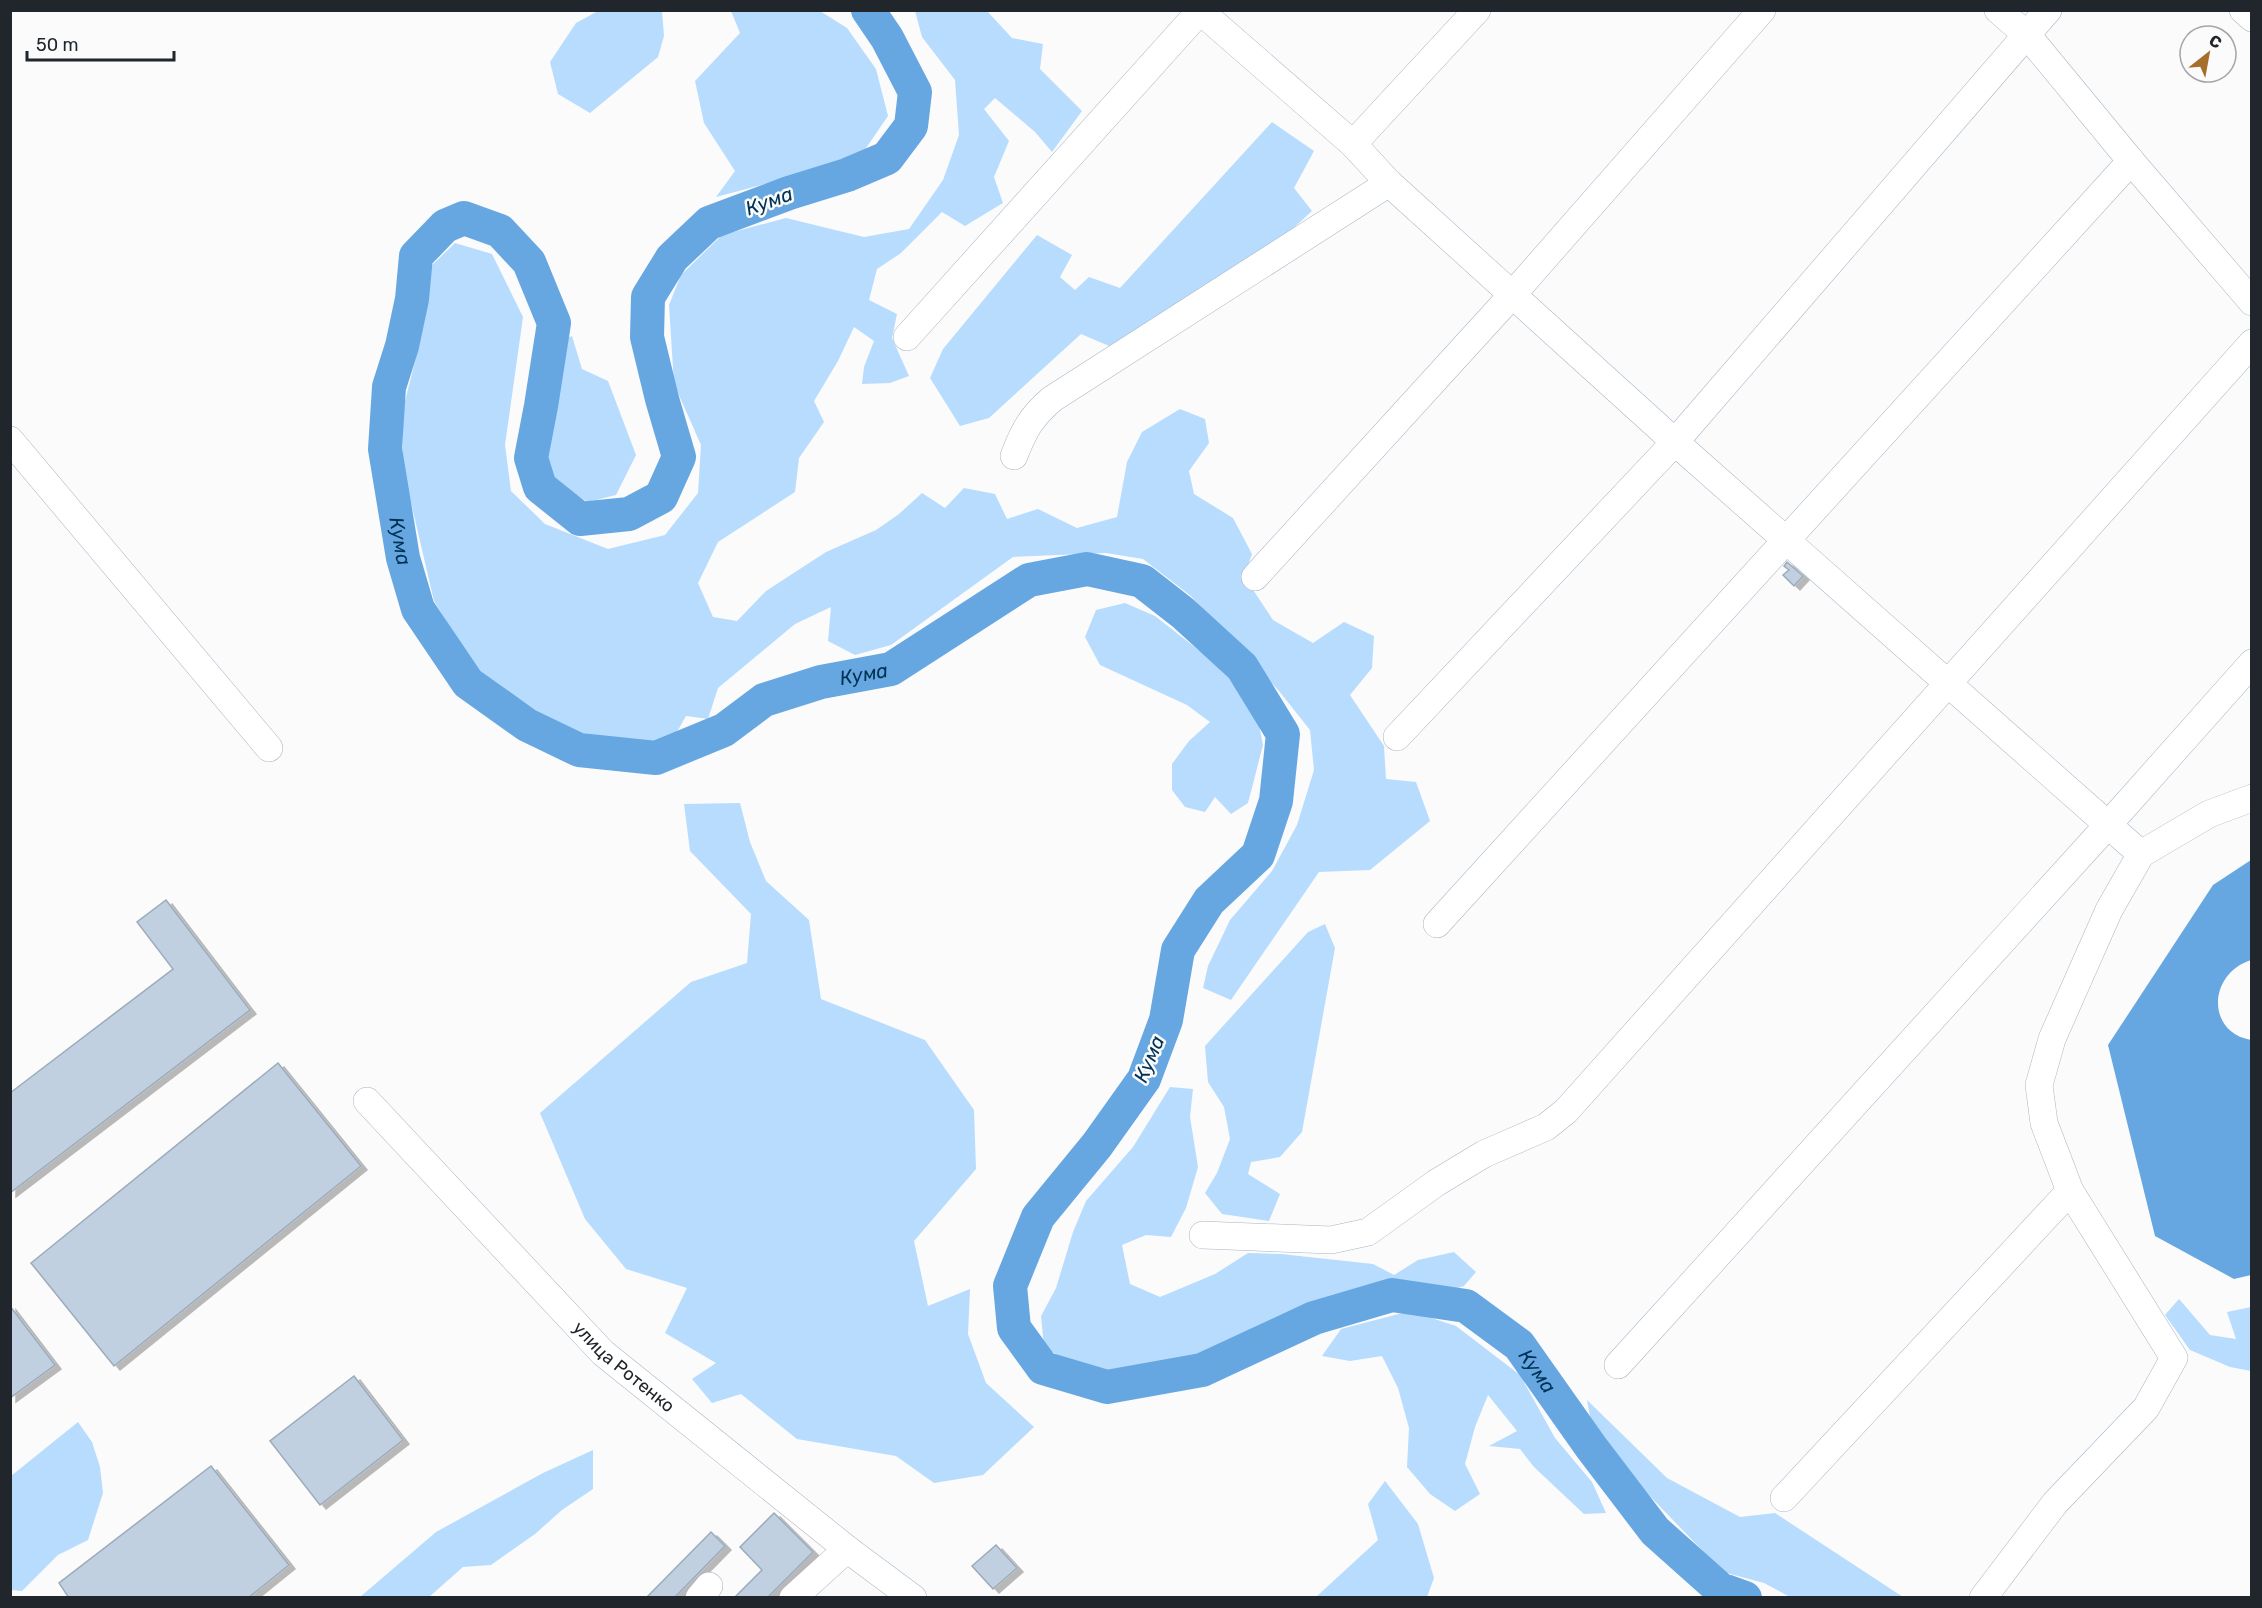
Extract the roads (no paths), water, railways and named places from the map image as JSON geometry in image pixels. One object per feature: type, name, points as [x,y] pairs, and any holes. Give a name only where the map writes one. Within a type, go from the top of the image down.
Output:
[{"type":"street","points":[[1353,144],[1477,10]]},
{"type":"street","points":[[1255,577],[1513,294],[1762,10]]},
{"type":"street","points":[[1998,10],[2028,36],[2252,302]]},
{"type":"street","points":[[1397,737],[1675,442],[2028,36],[2048,10]]},
{"type":"street","points":[[2243,10],[2252,18]]},
{"type":"street","points":[[907,337],[1200,11],[1353,144],[1389,183],[1675,442],[2141,854]]},
{"type":"street","points":[[1437,924],[2131,161]]},
{"type":"street","points":[[1014,456],[1025,428],[1034,414],[1052,399],[1389,183]]},
{"type":"street","points":[[1203,1235],[1331,1240],[1368,1233],[1455,1171],[1484,1154],[1546,1127],[1566,1112],[2252,343]]},
{"type":"street","points":[[10,440],[269,748]]},
{"type":"street","points":[[1618,1365],[2252,663]]},
{"type":"street","points":[[1983,1598],[2055,1503],[2146,1408],[2175,1359],[2070,1191],[2044,1123],[2039,1085],[2052,1039],[2109,910],[2141,854],[2209,814],[2252,798]]},
{"type":"street","name":"улица Ротенко","points":[[367,1101],[603,1353],[846,1549],[913,1598]]},
{"type":"street","points":[[1784,1498],[2070,1191]]},
{"type":"street","points":[[793,1598],[846,1549]]},
{"type":"water","points":[[2251,860],[2251,960],[2237,967],[2227,977],[2220,989],[2218,1002],[2220,1015],[2226,1026],[2236,1035],[2251,1040],[2251,1275],[2234,1279],[2155,1236],[2108,1045],[2213,885]]},
{"type":"waterway","name":"Кума","points":[[868,10],[887,38],[915,92],[911,126],[887,158],[847,175],[789,193],[709,223],[672,258],[648,297],[647,337],[679,457],[661,497],[629,514],[580,519],[540,487],[531,458],[554,323],[529,262],[500,231],[464,218],[445,226],[416,256],[412,299],[402,346],[389,387],[385,449],[403,558],[418,609],[468,683],[527,725],[579,750],[656,758],[724,730],[764,700],[821,682],[891,669],[1029,580],[1087,569],[1142,581],[1183,613],[1242,667],[1283,734],[1276,801],[1258,855],[1209,901],[1178,950],[1166,1020],[1144,1079],[1097,1145],[1038,1217],[1010,1286],[1014,1328],[1043,1368],[1107,1387],[1202,1370],[1314,1318],[1392,1295],[1466,1306],[1519,1345],[1591,1447],[1655,1531],[1720,1589],[1745,1598]]}]
